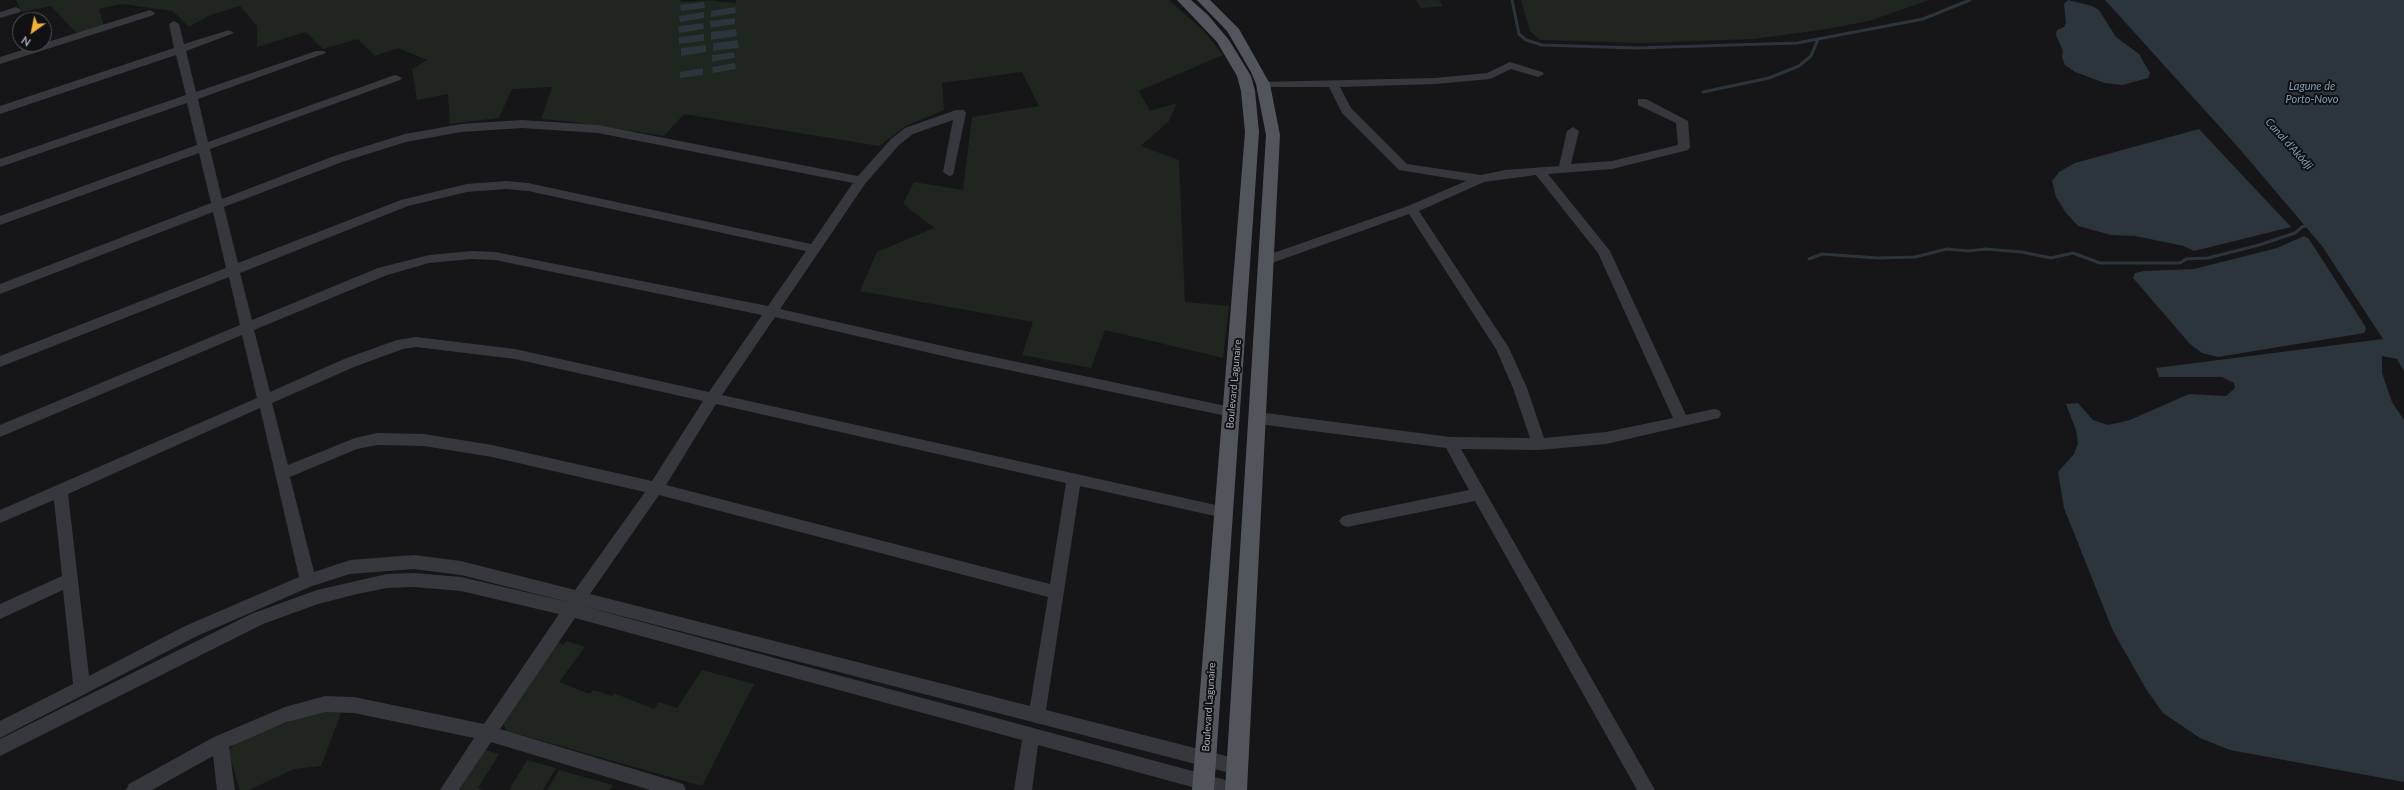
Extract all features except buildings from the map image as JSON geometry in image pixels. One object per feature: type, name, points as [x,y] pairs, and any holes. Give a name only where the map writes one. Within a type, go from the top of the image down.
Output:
[{"type":"main road","name":"Boulevard Lagunaire","points":[[1183,0],[1203,18],[1222,40],[1244,76],[1248,91],[1252,132],[1203,786]]},
{"type":"main road","points":[[1203,0],[1232,29],[1263,84],[1273,135],[1236,790]]},
{"type":"street","points":[[0,15],[16,10]]},
{"type":"street","points":[[0,61],[150,13]]},
{"type":"street","points":[[174,24],[179,50],[308,580]]},
{"type":"street","points":[[0,110],[228,33]]},
{"type":"street","points":[[0,163],[320,53]]},
{"type":"street","points":[[1263,84],[1333,84],[1435,81],[1490,76],[1510,65],[1538,74]]},
{"type":"street","points":[[0,221],[396,78]]},
{"type":"street","points":[[1333,84],[1346,110],[1378,144],[1403,167],[1481,179]]},
{"type":"street","points":[[1267,260],[1412,209],[1481,179],[1505,174],[1612,165],[1684,147],[1682,121],[1642,102]]},
{"type":"street","points":[[449,790],[574,604],[656,488],[712,398],[773,312],[861,182],[895,142],[909,131],[960,114],[949,172]]},
{"type":"street","points":[[0,289],[338,158],[405,138],[461,128],[522,124],[598,129],[741,156],[861,182]]},
{"type":"street","points":[[1564,169],[1573,131]]},
{"type":"street","points":[[1540,172],[1604,251],[1681,420]]},
{"type":"street","points":[[0,362],[405,203],[444,192],[506,186],[528,187],[816,248]]},
{"type":"street","points":[[1412,209],[1502,348],[1520,388],[1539,444]]},
{"type":"street","points":[[0,431],[382,272],[429,259],[460,255],[495,256],[773,312],[964,356],[1231,412]]},
{"type":"street","points":[[0,517],[349,363],[402,344],[416,342],[515,354],[1224,512]]},
{"type":"street","points":[[1258,418],[1450,443],[1539,444],[1606,438],[1681,420],[1714,414]]},
{"type":"street","points":[[282,474],[355,444],[397,438],[424,440],[492,451],[656,488],[1055,592]]},
{"type":"street","points":[[1450,443],[1646,790]]},
{"type":"street","points":[[1037,716],[1055,592],[1074,479]]},
{"type":"street","points":[[60,491],[82,687]]},
{"type":"street","points":[[1347,521],[1479,494]]},
{"type":"street","points":[[0,730],[191,631],[308,580],[350,567],[414,562],[461,568],[574,604],[1203,786],[1233,790]]},
{"type":"street","points":[[0,612],[70,579]]},
{"type":"street","points":[[0,748],[257,619],[317,597],[357,587],[387,581],[414,580],[462,584],[574,604],[1037,716],[1238,767]]},
{"type":"street","points":[[135,790],[220,743],[286,715],[325,704],[354,705],[488,733],[677,790]]},
{"type":"street","points":[[1023,790],[1031,735]]},
{"type":"street","points":[[220,743],[226,790]]},
{"type":"shaded area","points":[[16,0],[680,0],[681,2],[715,0],[712,1],[736,3],[736,0],[1169,0],[1204,31],[1223,55],[1139,91],[1150,111],[1177,103],[1169,121],[1141,146],[1179,160],[1185,302],[1229,306],[1223,358],[1105,330],[1091,368],[1022,355],[1033,322],[860,291],[877,252],[934,228],[903,204],[914,182],[963,190],[972,117],[1039,106],[1022,72],[942,83],[944,110],[906,126],[879,146],[684,114],[664,136],[574,122],[541,119],[552,87],[512,89],[499,118],[450,124],[448,94],[417,100],[412,69],[427,60],[398,48],[375,56],[358,39],[323,49],[306,32],[257,47],[257,26],[240,6],[208,16],[189,27],[173,11],[122,4],[99,9],[104,26],[76,33],[51,6],[22,12]],"holes":[[[703,23],[703,29],[679,32],[679,26]],[[738,40],[739,47],[713,51],[713,43]],[[734,52],[735,58],[713,62],[712,55]]]},
{"type":"shaded area","points":[[1416,0],[1439,0],[1443,6],[1421,8]]},
{"type":"shaded area","points":[[1521,0],[1929,0],[1869,21],[1827,29],[1754,39],[1642,43],[1540,40],[1530,31]]},
{"type":"shaded area","points":[[567,641],[585,647],[559,682],[590,694],[593,690],[612,696],[614,693],[654,709],[659,702],[677,708],[702,670],[754,684],[702,786],[507,731],[503,723],[558,642],[563,645]]},
{"type":"shaded area","points":[[343,708],[321,766],[294,769],[249,790],[240,790],[228,751],[236,743],[318,710]]},
{"type":"shaded area","points":[[485,750],[499,754],[478,788],[484,790],[460,790]]},
{"type":"shaded area","points":[[527,760],[556,768],[543,790],[509,790]]},
{"type":"shaded area","points":[[559,770],[613,785],[610,790],[547,790]]},
{"type":"water","points":[[2068,0],[2092,6],[2099,10],[2116,37],[2139,54],[2150,73],[2148,78],[2122,85],[2105,83],[2075,72],[2065,65],[2062,57],[2063,51],[2056,35],[2057,30],[2064,27],[2066,23],[2064,4]]},
{"type":"water","points":[[2105,0],[2404,0],[2404,371],[2397,359],[2382,356],[2382,373],[2392,402],[2404,420],[2404,782],[2230,750],[2200,738],[2163,713],[2146,689],[2113,631],[2064,508],[2058,472],[2074,454],[2078,443],[2076,430],[2066,404],[2078,403],[2093,420],[2108,425],[2130,420],[2189,394],[2226,396],[2235,388],[2234,383],[2222,377],[2159,377],[2156,368],[2383,339],[2322,246],[2238,147]]},
{"type":"water","points":[[704,2],[705,8],[681,11],[680,5]]},
{"type":"water","points":[[735,7],[736,13],[711,17],[711,11]]},
{"type":"water","points":[[704,12],[704,18],[680,22],[679,16]]},
{"type":"water","points":[[735,18],[735,24],[711,28],[710,21]]},
{"type":"water","points":[[703,23],[704,29],[679,33],[678,26]]},
{"type":"water","points":[[736,29],[737,36],[711,40],[711,32]]},
{"type":"water","points":[[704,34],[704,41],[679,44],[679,37]]},
{"type":"water","points":[[738,40],[739,48],[713,51],[713,43]]},
{"type":"water","points":[[706,45],[706,52],[681,56],[681,48]]},
{"type":"water","points":[[734,52],[735,58],[712,62],[712,55]]},
{"type":"water","points":[[735,63],[736,69],[713,73],[712,67]]},
{"type":"water","points":[[703,68],[703,75],[680,78],[680,72]]},
{"type":"water","points":[[2199,129],[2291,227],[2194,251],[2184,246],[2135,236],[2111,235],[2078,226],[2066,213],[2056,197],[2052,181],[2059,172],[2075,163]]},
{"type":"water","points":[[2304,236],[2309,239],[2365,326],[2366,329],[2364,333],[2218,357],[2202,353],[2190,344],[2133,278],[2135,273],[2144,271],[2194,269],[2277,248]]},
{"type":"waterway","points":[[1512,0],[1519,34],[1526,40],[1542,45],[1636,48],[1797,43],[1818,39]]},
{"type":"waterway","points":[[1818,39],[1923,19],[1970,0]]},
{"type":"waterway","points":[[1703,92],[1769,78],[1799,66],[1811,56],[1818,39]]},
{"type":"waterway","points":[[1809,259],[1822,254],[1878,258],[1915,257],[1947,249],[1968,251],[1985,249],[2022,252],[2051,258],[2073,253],[2100,263],[2180,263],[2186,259],[2208,258],[2259,245],[2295,233],[2302,227],[2309,225]]},
{"type":"water label","name":"Lagune de Porto-Novo","points":[[2312,92]]},
{"type":"water label","name":"Canal d'Akôdji","points":[[2289,144]]}]
